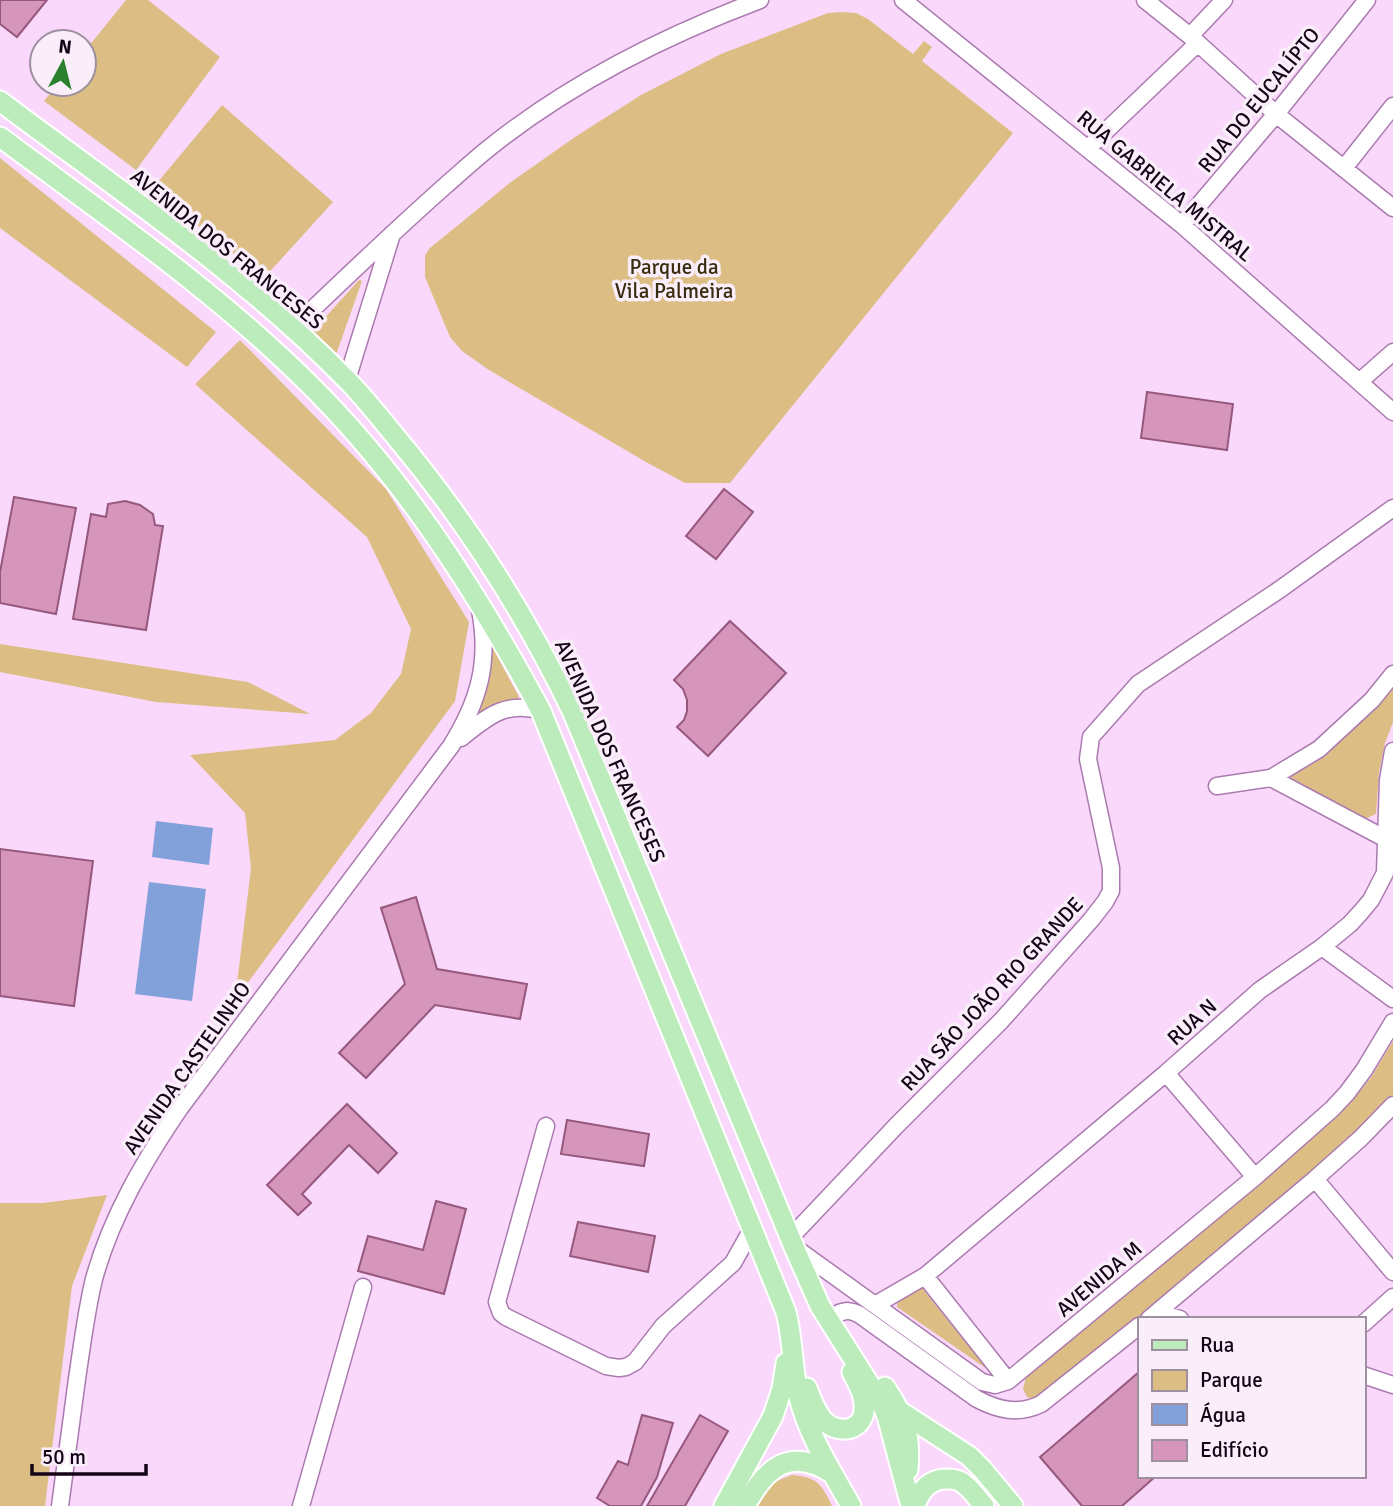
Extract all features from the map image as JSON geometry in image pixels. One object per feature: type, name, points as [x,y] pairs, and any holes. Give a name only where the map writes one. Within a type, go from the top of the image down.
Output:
[{"type":"main road","name":"AVENIDA DOS FRANCESES","points":[[0,102],[191,244],[293,328],[347,380],[414,458],[471,535],[505,587],[554,674],[578,726],[792,1242],[882,1404],[911,1500]]},
{"type":"main road","points":[[0,137],[182,273],[250,329],[306,381],[365,444],[416,509],[478,600],[541,711],[786,1312],[807,1389],[822,1419],[832,1427],[843,1430],[859,1423],[864,1413],[863,1396],[828,1310]]},
{"type":"main road","points":[[828,1310],[901,1412],[909,1443],[911,1500]]},
{"type":"main road","points":[[790,1327],[798,1395],[811,1432],[851,1506]]},
{"type":"main road","points":[[724,1506],[779,1403],[786,1370],[790,1327]]},
{"type":"main road","points":[[901,1412],[969,1456],[1013,1506]]},
{"type":"main road","points":[[745,1506],[761,1479],[777,1466],[796,1462],[817,1465],[834,1474]]},
{"type":"main road","points":[[911,1500],[935,1480],[948,1479],[963,1483],[984,1506]]},
{"type":"street","points":[[293,328],[393,232],[490,147],[554,102],[616,65],[678,34],[760,0]]},
{"type":"street","points":[[1145,0],[1194,39],[1276,114],[1393,208]]},
{"type":"street","points":[[1088,148],[1194,39],[1224,0]]},
{"type":"street","name":"RUA DO EUCALÍPTO","points":[[1182,225],[1276,114],[1367,0]]},
{"type":"street","name":"RUA GABRIELA MISTRAL","points":[[906,1],[1182,225],[1393,412]]},
{"type":"street","points":[[1345,168],[1393,106]]},
{"type":"street","points":[[347,380],[393,232]]},
{"type":"street","points":[[1359,382],[1393,352]]},
{"type":"street","name":"RUA SÃO JOÃO RIO GRANDE","points":[[792,1242],[896,1126],[1001,1021],[1105,902],[1111,891],[1111,868],[1088,759],[1091,737],[1138,684],[1279,590],[1393,508]]},
{"type":"street","name":"AVENIDA CASTELINHO","points":[[60,1506],[85,1322],[94,1279],[107,1240],[153,1147],[180,1108],[452,746],[470,712],[481,677],[484,629],[478,600]]},
{"type":"street","points":[[1217,786],[1272,778],[1319,749],[1372,700],[1393,674]]},
{"type":"street","name":"AVENIDA CASTELINHO","points":[[452,746],[485,719],[500,711],[515,707],[541,711]]},
{"type":"street","name":"RUA N","points":[[875,1305],[925,1276],[1166,1073],[1259,990],[1322,947],[1350,924],[1389,875],[1386,839],[1388,780],[1393,751]]},
{"type":"street","points":[[1272,778],[1386,839]]},
{"type":"street","points":[[1322,947],[1393,999]]},
{"type":"street","name":"AVENIDA M","points":[[1008,1381],[1255,1177],[1332,1109],[1348,1093],[1393,1022]]},
{"type":"street","points":[[1166,1073],[1255,1177]]},
{"type":"street","points":[[1153,1315],[1315,1180],[1393,1105]]},
{"type":"street","points":[[546,1126],[497,1302],[501,1313],[506,1317],[606,1366],[626,1367],[635,1362],[663,1326],[715,1277],[723,1256],[749,1223]]},
{"type":"street","points":[[1315,1180],[1393,1272]]},
{"type":"street","points":[[792,1242],[982,1382],[995,1385],[1008,1381]]},
{"type":"street","points":[[925,1276],[1008,1381]]},
{"type":"street","points":[[301,1506],[363,1287]]},
{"type":"street","points":[[1365,1322],[1393,1297]]},
{"type":"street","points":[[828,1310],[849,1311],[860,1315],[977,1399],[1002,1409],[1025,1410],[1041,1404],[1138,1327]]},
{"type":"street","points":[[1365,1377],[1393,1385]]},
{"type":"street","points":[[1002,1409],[1008,1381]]},
{"type":"green space","points":[[126,0],[148,0],[220,57],[136,170],[44,101],[46,98],[98,98],[98,35]]},
{"type":"green space","name":"Parque da Vila Palmeira","points":[[828,13],[856,13],[868,19],[913,54],[924,41],[932,47],[922,61],[1013,133],[730,483],[685,483],[489,370],[462,351],[450,337],[425,277],[425,255],[430,248],[511,182],[641,95],[721,54]]},
{"type":"green space","points":[[222,105],[333,202],[264,278],[152,189]]},
{"type":"green space","points":[[0,158],[216,332],[187,367],[0,228]]},
{"type":"green space","points":[[359,280],[362,281],[334,355],[313,335],[313,331]]},
{"type":"green space","points":[[240,340],[386,489],[469,622],[455,701],[235,1000],[251,868],[245,813],[190,755],[335,740],[371,713],[401,674],[411,629],[367,537],[195,384]]},
{"type":"green space","points":[[0,644],[248,682],[310,714],[156,702],[0,672]]},
{"type":"green space","points":[[493,648],[519,697],[474,716],[489,649]]},
{"type":"green space","points":[[1393,683],[1393,722],[1379,772],[1376,814],[1365,819],[1288,776],[1334,746],[1359,723]]},
{"type":"green space","points":[[1393,1041],[1393,1097],[1354,1138],[1042,1397],[1027,1397],[1023,1389],[1026,1377],[1331,1121],[1370,1079]]},
{"type":"green space","points":[[107,1195],[72,1286],[45,1506],[0,1506],[0,1203],[43,1203]]},
{"type":"green space","points":[[922,1288],[987,1369],[897,1307],[897,1301]]},
{"type":"green space","points":[[792,1475],[818,1483],[832,1506],[757,1506],[772,1483]]},
{"type":"water","points":[[156,821],[213,828],[209,865],[152,857]]},
{"type":"water","points":[[149,882],[206,889],[192,1001],[135,994]]},
{"type":"building","points":[[0,0],[47,0],[17,37],[0,24]]},
{"type":"building","points":[[1147,392],[1233,404],[1227,450],[1141,438]]},
{"type":"building","points":[[724,489],[753,512],[716,559],[686,536]]},
{"type":"building","points":[[14,497],[76,508],[56,614],[0,603],[0,572]]},
{"type":"building","points":[[125,501],[140,505],[153,514],[155,525],[163,526],[146,630],[73,619],[91,514],[106,517],[108,504]]},
{"type":"building","points":[[730,621],[786,673],[708,756],[677,727],[684,720],[687,700],[683,689],[674,680]]},
{"type":"building","points":[[0,849],[93,861],[74,1006],[0,996]]},
{"type":"building","points":[[416,897],[437,969],[527,984],[520,1019],[435,1005],[366,1078],[339,1053],[405,984],[381,908]]},
{"type":"building","points":[[347,1104],[397,1153],[378,1173],[349,1145],[302,1194],[311,1203],[298,1215],[267,1185]]},
{"type":"building","points":[[567,1120],[649,1134],[644,1166],[561,1154]]},
{"type":"building","points":[[436,1201],[466,1209],[444,1294],[358,1271],[368,1236],[423,1250]]},
{"type":"building","points":[[578,1222],[655,1236],[648,1272],[570,1256]]},
{"type":"building","points":[[1138,1373],[1138,1478],[1154,1478],[1122,1506],[1082,1506],[1040,1457]]},
{"type":"building","points":[[642,1415],[673,1423],[657,1477],[641,1506],[610,1506],[597,1498],[618,1461],[628,1465]]},
{"type":"building","points":[[700,1415],[728,1431],[685,1506],[647,1506]]}]
